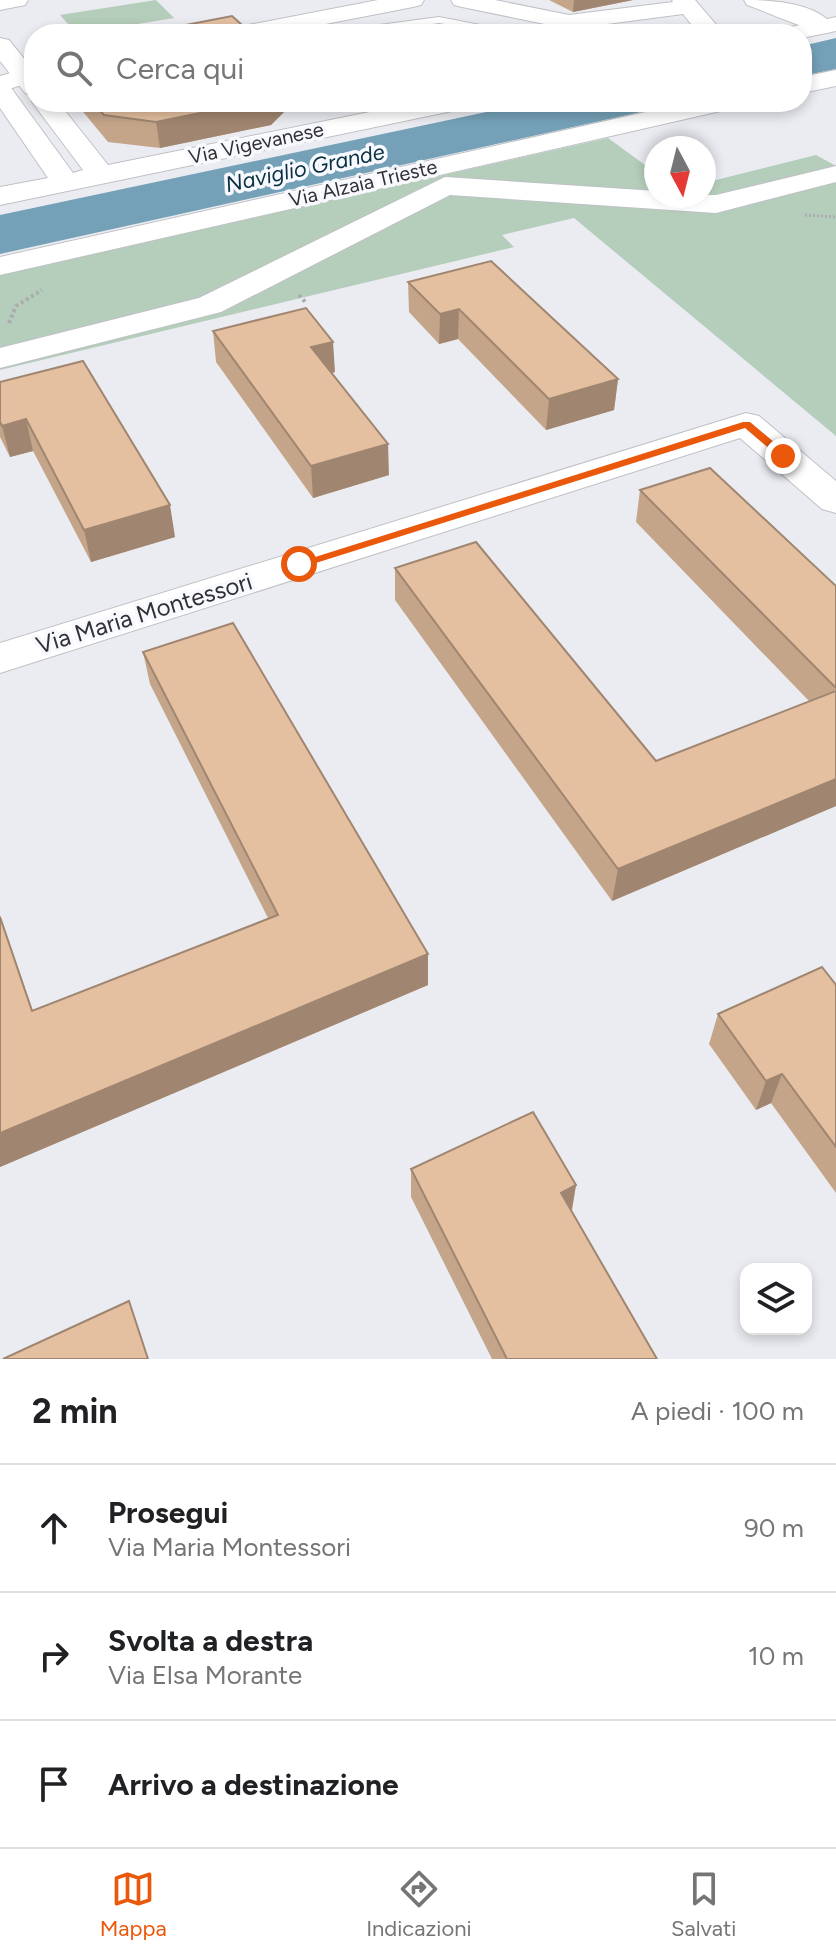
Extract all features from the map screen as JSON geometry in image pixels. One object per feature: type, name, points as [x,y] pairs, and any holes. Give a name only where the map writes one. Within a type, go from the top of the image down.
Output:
[{"type":"street","points":[[0,3],[17,0]]},
{"type":"street","points":[[297,24],[413,0]]},
{"type":"street","points":[[755,0],[829,26]]},
{"type":"street","points":[[471,1],[569,22],[685,4],[703,24]]},
{"type":"street","points":[[238,9],[248,24]]},
{"type":"street","points":[[0,45],[18,82]]},
{"type":"street","points":[[812,83],[836,78]]},
{"type":"street","points":[[28,112],[38,144],[65,182]]},
{"type":"street","points":[[53,112],[101,175]]},
{"type":"street","name":"Via Vigevanese","points":[[0,196],[409,112]]},
{"type":"street","name":"Via Alzaia Trieste","points":[[0,266],[681,112]]},
{"type":"street","points":[[0,188],[24,177],[36,161],[38,144]]},
{"type":"street","points":[[79,146],[153,156],[234,148]]},
{"type":"street","points":[[3,343],[210,305],[445,186],[716,204],[836,174]]},
{"type":"street","name":"Via Maria Montessori","points":[[0,658],[746,424],[836,501]]},
{"type":"lane","points":[[411,24],[457,20],[475,24]]},
{"type":"lane","points":[[564,24],[569,22]]},
{"type":"path","points":[[3,343],[16,306],[46,285]]},
{"type":"green space","points":[[156,0],[174,18],[138,24],[68,24],[60,15]]},
{"type":"green space","points":[[608,138],[644,164],[644,208],[716,208],[716,180],[816,155],[836,166],[836,436],[574,218],[502,235],[514,247],[0,370],[0,275]]},
{"type":"water","points":[[836,38],[836,69],[812,74],[812,44]]},
{"type":"water","name":"Naviglio Grande","points":[[486,112],[641,112],[0,254],[0,215]]},
{"type":"building","points":[[232,16],[241,24],[191,24]]},
{"type":"building","points":[[101,112],[205,112],[156,122],[104,115]]},
{"type":"building","points":[[491,261],[618,379],[549,399],[459,309],[440,314],[408,282]]},
{"type":"building","points":[[306,308],[333,342],[311,347],[388,444],[311,466],[213,331]]},
{"type":"building","points":[[83,361],[170,505],[84,530],[26,419],[2,426],[0,422],[0,382]]},
{"type":"building","points":[[710,468],[836,586],[836,688],[640,490]]},
{"type":"building","points":[[476,542],[656,761],[836,691],[836,779],[618,869],[395,568]]},
{"type":"building","points":[[233,623],[428,954],[0,1133],[0,917],[32,1011],[278,915],[143,652]]},
{"type":"building","points":[[822,967],[836,985],[836,1147],[782,1074],[766,1081],[718,1014]]},
{"type":"building","points":[[533,1112],[576,1185],[561,1193],[657,1359],[507,1359],[411,1169]]},
{"type":"building","points":[[129,1301],[148,1359],[3,1359]]},
{"type":"route","points":[[299,564],[746,424],[783,456]]}]
